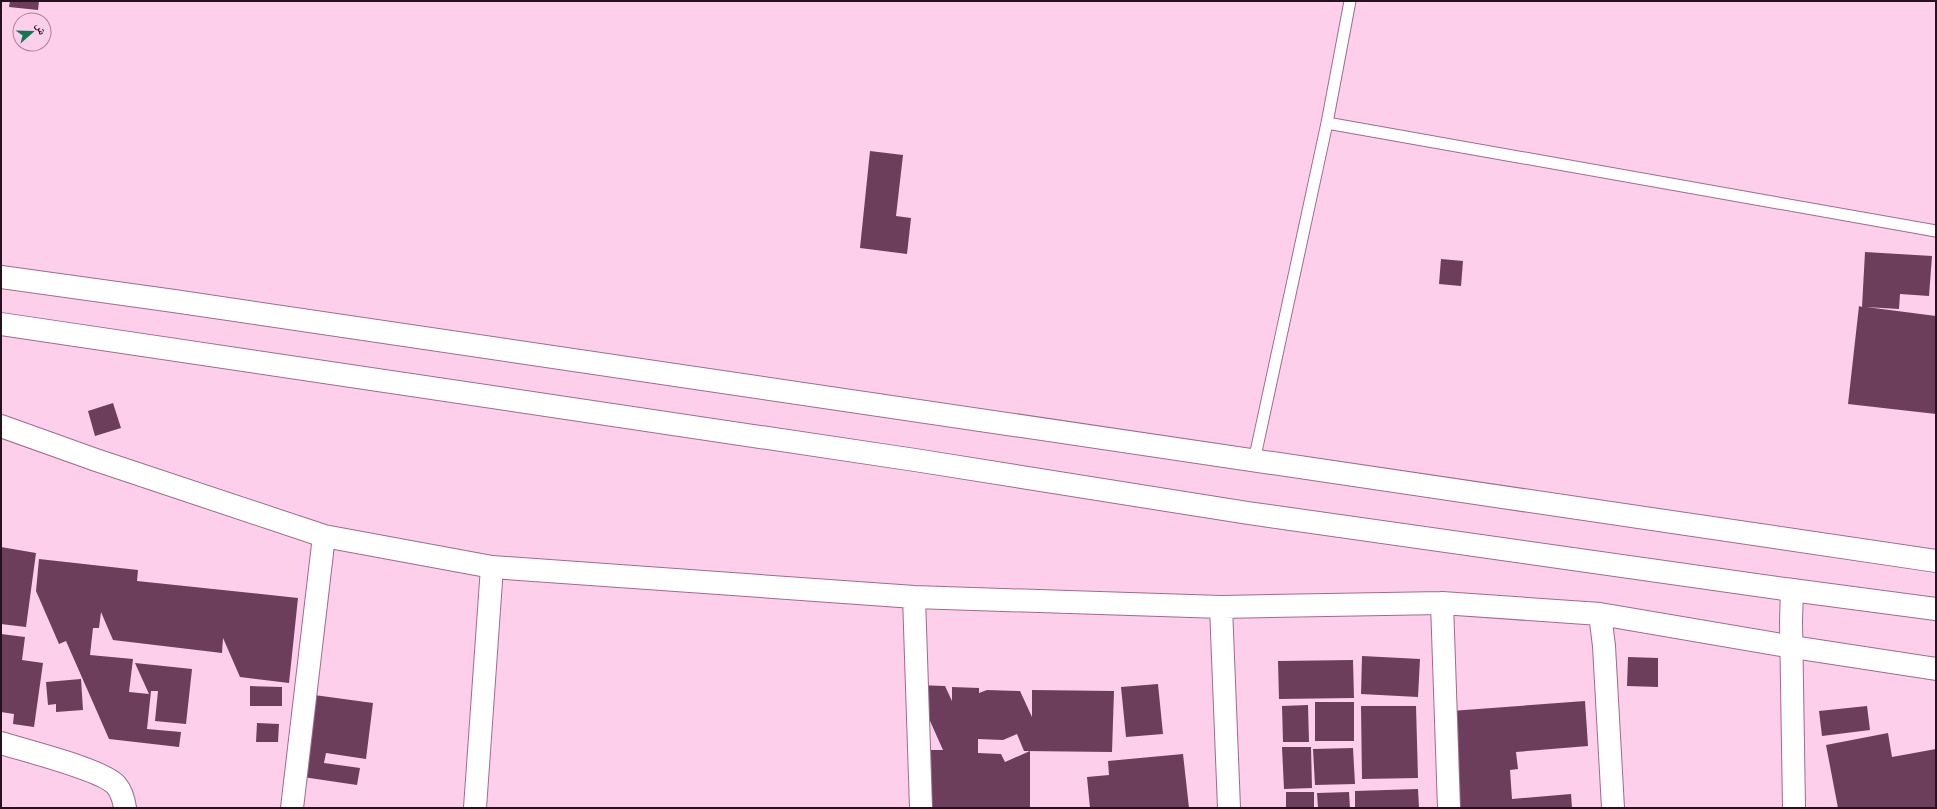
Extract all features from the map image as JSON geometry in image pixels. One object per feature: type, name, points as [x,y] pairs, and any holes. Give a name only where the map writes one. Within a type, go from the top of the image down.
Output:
[{"type":"main road","points":[[1,277],[182,302],[1936,561]]},
{"type":"main road","points":[[1,324],[915,460],[1248,513],[1936,609]]},
{"type":"main road","points":[[2,429],[324,536],[492,567],[914,597],[1221,607],[1442,603],[1600,614],[1793,647],[1936,669]]},
{"type":"main road","points":[[292,808],[324,536]]},
{"type":"main road","points":[[475,808],[492,567]]},
{"type":"main road","points":[[1792,590],[1791,621],[1793,647],[1794,808]]},
{"type":"main road","points":[[914,597],[921,808]]},
{"type":"main road","points":[[1442,603],[1449,808]]},
{"type":"main road","points":[[1221,607],[1229,808]]},
{"type":"main road","points":[[1600,614],[1604,646],[1613,808]]},
{"type":"main road","points":[[1,743],[98,774],[116,786],[124,802],[125,808]]},
{"type":"lane","points":[[1254,461],[1327,123],[1350,1]]},
{"type":"lane","points":[[1327,123],[1936,231]]},
{"type":"building","points":[[10,1],[39,1],[38,10],[9,7]]},
{"type":"building","points":[[870,151],[903,155],[896,216],[911,218],[907,254],[860,248]]},
{"type":"building","points":[[1865,252],[1932,256],[1929,296],[1900,294],[1899,309],[1866,307],[1936,316],[1936,414],[1848,404],[1859,306],[1862,307]]},
{"type":"building","points":[[1441,259],[1463,261],[1461,286],[1439,284]]},
{"type":"building","points":[[113,403],[121,428],[95,436],[88,411]]},
{"type":"building","points":[[1,547],[36,553],[26,627],[1,624]]},
{"type":"building","points":[[39,559],[138,570],[137,581],[298,598],[289,683],[240,677],[223,638],[222,653],[113,640],[101,612],[99,628],[93,628],[90,655],[133,659],[129,692],[149,694],[135,663],[192,669],[186,724],[155,721],[158,691],[151,691],[147,729],[181,732],[179,747],[109,739],[66,641],[59,644],[36,591]]},
{"type":"building","points":[[1,634],[25,637],[22,660],[43,663],[34,727],[13,724],[14,714],[1,712]]},
{"type":"building","points":[[1362,656],[1420,659],[1418,697],[1361,694]]},
{"type":"building","points":[[1628,657],[1658,658],[1658,687],[1627,686]]},
{"type":"building","points":[[1353,660],[1354,698],[1279,699],[1278,661]]},
{"type":"building","points":[[81,679],[83,710],[56,712],[56,704],[48,705],[46,682]]},
{"type":"building","points":[[1158,684],[1163,734],[1126,737],[1121,687]]},
{"type":"building","points":[[914,685],[945,686],[952,701],[952,687],[979,688],[979,693],[987,690],[1020,691],[1032,717],[1032,690],[1114,691],[1112,752],[1030,751],[1030,808],[928,808],[929,750],[943,750]],"holes":[[[1017,734],[1024,751],[1030,751],[1005,762],[1001,754],[978,753],[978,739],[1003,740]]]},
{"type":"building","points":[[250,686],[282,687],[282,706],[250,706]]},
{"type":"building","points":[[307,694],[373,703],[366,759],[326,753],[324,763],[360,768],[357,785],[296,776]]},
{"type":"building","points":[[1585,701],[1588,746],[1516,752],[1518,769],[1510,770],[1512,799],[1571,794],[1572,808],[1459,808],[1451,711]]},
{"type":"building","points":[[1315,702],[1354,702],[1354,741],[1315,741]]},
{"type":"building","points":[[1308,705],[1309,742],[1283,742],[1282,706]]},
{"type":"building","points":[[1361,706],[1416,706],[1418,778],[1362,779]]},
{"type":"building","points":[[1867,706],[1870,730],[1822,736],[1819,711]]},
{"type":"building","points":[[257,723],[279,724],[278,742],[256,742]]},
{"type":"building","points":[[1888,733],[1892,757],[1936,749],[1936,808],[1838,808],[1826,745]]},
{"type":"building","points":[[1282,747],[1311,747],[1312,788],[1284,789]]},
{"type":"building","points":[[1353,748],[1355,784],[1315,785],[1313,749]]},
{"type":"building","points":[[1183,754],[1189,808],[1090,808],[1087,777],[1109,775],[1108,761]]},
{"type":"building","points":[[1418,789],[1419,808],[1355,808],[1355,791]]},
{"type":"building","points":[[1286,792],[1314,792],[1314,808],[1286,808]]},
{"type":"building","points":[[1349,792],[1350,808],[1318,808],[1317,793]]}]
